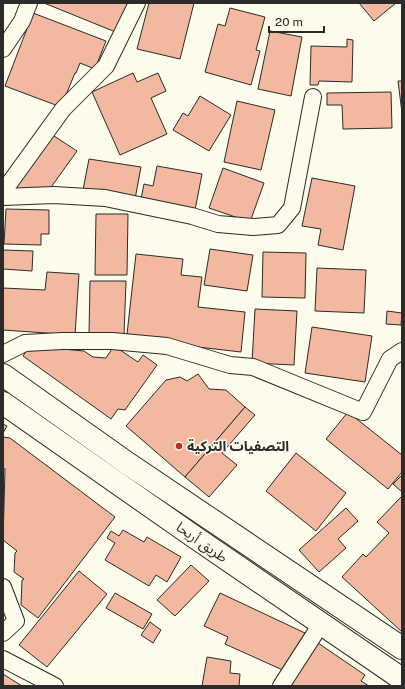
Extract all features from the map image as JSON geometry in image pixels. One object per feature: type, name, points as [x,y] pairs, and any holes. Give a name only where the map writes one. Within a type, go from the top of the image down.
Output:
[{"type":"main road","name":"طريق أريحا","points":[[3,375],[127,463],[402,648]]},
{"type":"main road","name":"طريق أريحا","points":[[3,403],[402,679]]},
{"type":"street","points":[[3,49],[22,21],[29,3]]},
{"type":"street","points":[[3,192],[64,109],[106,66],[137,3]]},
{"type":"street","points":[[3,197],[54,195],[105,198],[192,216],[218,224],[252,227],[278,225],[292,208],[313,97]]},
{"type":"street","points":[[3,354],[25,343],[62,340],[112,340],[167,346],[230,365],[252,367],[363,412],[390,359],[402,351]]},
{"type":"street","points":[[3,587],[16,622],[3,633]]},
{"type":"street","points":[[281,686],[321,624]]},
{"type":"street","points":[[3,659],[55,686]]},
{"type":"building","points":[[44,3],[130,3],[118,33]]},
{"type":"building","points":[[149,3],[194,3],[180,59],[137,49]]},
{"type":"building","points":[[359,3],[396,3],[374,21]]},
{"type":"building","points":[[230,8],[265,17],[256,50],[260,51],[251,85],[205,72],[218,24],[225,26]]},
{"type":"building","points":[[33,13],[106,41],[95,69],[80,63],[61,107],[5,86]]},
{"type":"building","points":[[270,31],[302,37],[291,96],[258,89]]},
{"type":"building","points":[[347,39],[353,40],[352,82],[319,81],[318,85],[310,85],[311,46],[347,47]]},
{"type":"building","points":[[133,73],[137,82],[158,73],[166,91],[151,98],[167,134],[120,155],[92,92]]},
{"type":"building","points":[[398,81],[402,81],[402,113]]},
{"type":"building","points":[[391,92],[392,128],[343,129],[342,105],[327,105],[327,93]]},
{"type":"building","points":[[200,96],[231,115],[209,151],[173,130],[183,113],[188,116]]},
{"type":"building","points":[[237,101],[275,110],[261,170],[224,162]]},
{"type":"building","points":[[51,134],[77,151],[49,190],[14,190]]},
{"type":"building","points":[[89,159],[141,167],[135,199],[83,190]]},
{"type":"building","points":[[157,166],[202,174],[195,210],[141,199],[144,184],[153,186]]},
{"type":"building","points":[[223,168],[264,183],[250,222],[209,208]]},
{"type":"building","points":[[312,178],[355,186],[343,250],[318,245],[321,229],[302,226]]},
{"type":"building","points":[[6,209],[49,210],[49,234],[41,234],[41,245],[4,244]]},
{"type":"building","points":[[96,214],[128,214],[127,275],[95,275]]},
{"type":"building","points":[[210,249],[253,255],[247,291],[204,285]]},
{"type":"building","points":[[3,250],[33,251],[32,271],[3,269]]},
{"type":"building","points":[[263,252],[306,253],[305,298],[262,297]]},
{"type":"building","points":[[136,254],[183,259],[181,275],[202,277],[198,307],[245,312],[241,352],[189,346],[189,344],[149,339],[127,334]]},
{"type":"building","points":[[317,268],[366,270],[364,313],[315,311]]},
{"type":"building","points":[[47,272],[79,274],[75,335],[3,330],[3,288],[45,290]]},
{"type":"building","points":[[90,281],[126,281],[124,335],[89,334]]},
{"type":"building","points":[[255,309],[297,311],[294,365],[252,363]]},
{"type":"building","points":[[387,311],[402,313],[401,325],[386,324]]},
{"type":"building","points":[[312,327],[372,336],[365,382],[305,373]]},
{"type":"building","points":[[30,346],[84,351],[93,357],[106,358],[114,346],[138,362],[143,355],[157,365],[125,410],[118,409],[111,419],[23,356]]},
{"type":"building","points":[[198,374],[209,389],[226,390],[245,407],[185,477],[126,426],[166,380],[180,377],[187,381]]},
{"type":"building","points":[[245,407],[255,415],[222,453],[237,465],[209,497],[185,477]]},
{"type":"building","points":[[348,412],[402,455],[402,472],[388,489],[326,439]]},
{"type":"building","points":[[3,424],[7,426],[3,433]]},
{"type":"building","points":[[3,437],[10,438],[115,517],[38,618],[21,605],[22,580],[24,579],[14,572],[15,553],[17,551],[3,540],[5,469],[3,468]]},
{"type":"building","points":[[296,453],[346,493],[316,531],[266,491]]},
{"type":"building","points":[[402,475],[402,492],[393,484]]},
{"type":"building","points":[[401,497],[402,632],[342,577],[363,554],[366,557],[389,533],[377,522]]},
{"type":"building","points":[[346,508],[358,521],[338,539],[346,548],[319,572],[299,550]]},
{"type":"building","points":[[123,530],[144,542],[147,537],[181,557],[167,582],[156,575],[149,586],[105,560],[115,543],[107,538],[111,531],[119,536]]},
{"type":"building","points":[[191,565],[209,581],[175,616],[157,600]]},
{"type":"building","points":[[79,571],[107,594],[47,667],[19,645]]},
{"type":"building","points":[[115,593],[152,614],[143,629],[106,608]]},
{"type":"building","points":[[220,593],[305,633],[287,672],[225,644],[228,637],[204,626]]},
{"type":"building","points":[[150,622],[161,630],[153,643],[141,635]]},
{"type":"building","points":[[318,643],[365,675],[361,681],[369,686],[288,686]]},
{"type":"building","points":[[207,657],[231,661],[230,673],[240,674],[239,686],[202,686]]},
{"type":"building","points":[[3,674],[22,686],[3,686]]},
{"type":"place","name":"التصفيات التركية","points":[[179,446]]}]
